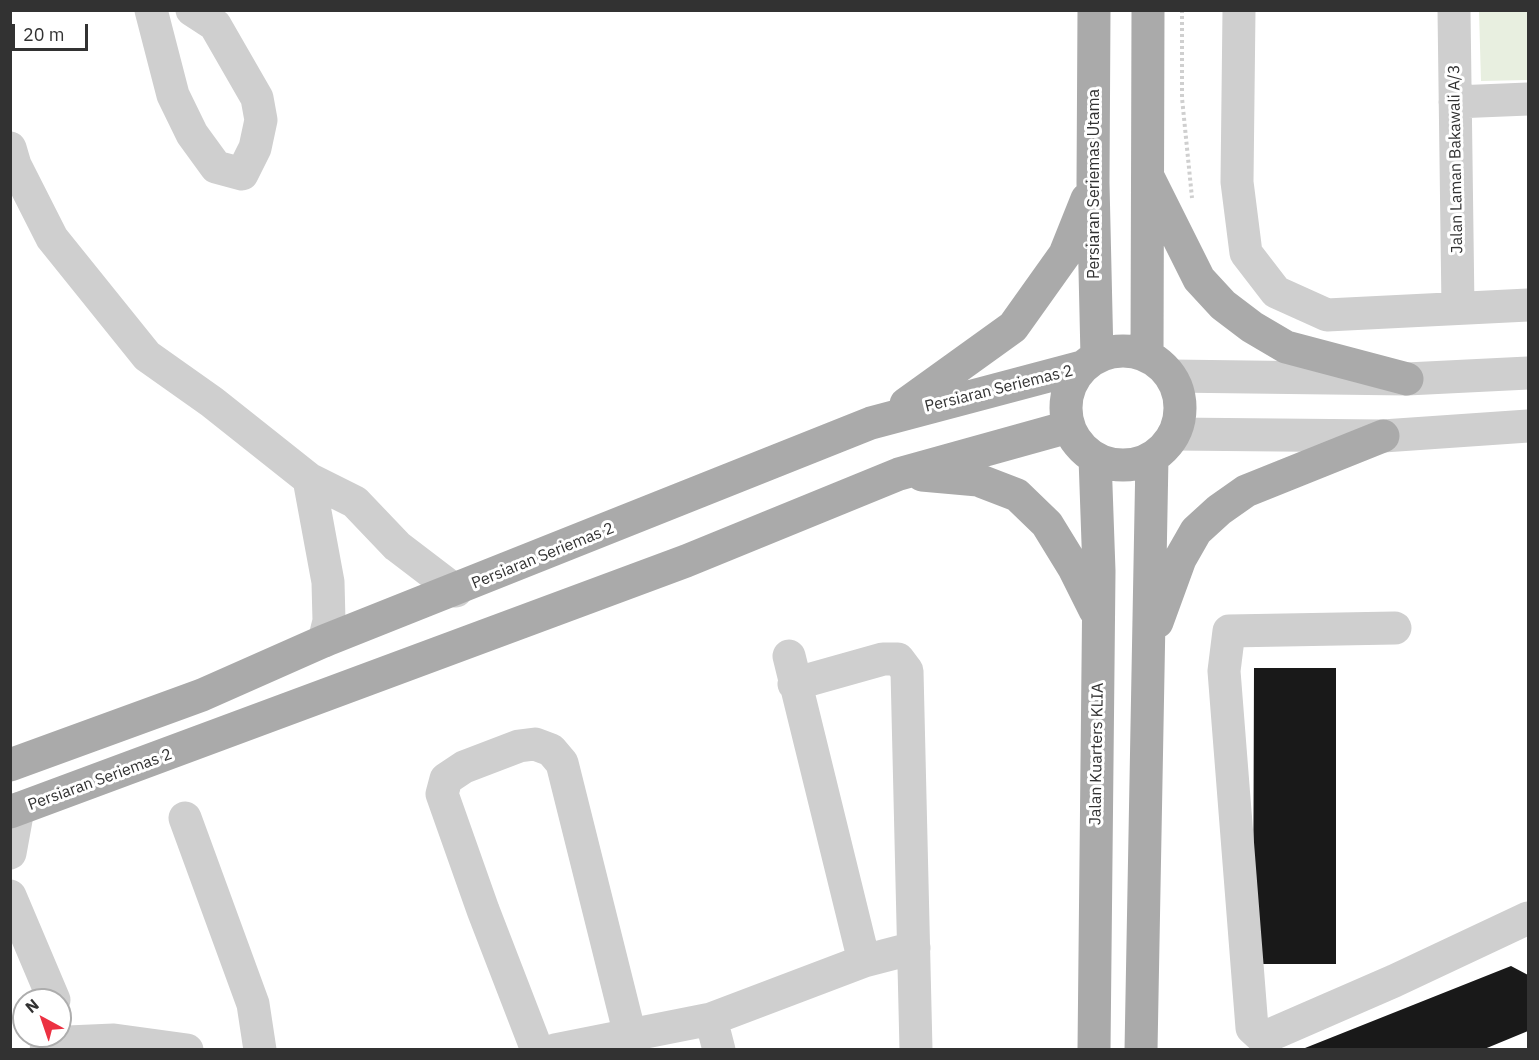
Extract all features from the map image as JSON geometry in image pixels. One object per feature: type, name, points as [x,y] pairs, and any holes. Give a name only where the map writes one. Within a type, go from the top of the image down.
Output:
[{"type":"main road","name":"Persiaran Seriemas Utama","points":[[1089,362],[1094,10]]},
{"type":"main road","points":[[1148,10],[1148,177],[1159,366],[1180,404],[1174,434],[1165,447],[1152,458],[1133,464],[1113,464],[1095,458],[1083,450],[1068,427],[1065,411],[1067,395],[1089,362],[1113,351],[1131,351],[1159,366]]},
{"type":"main road","points":[[1148,177],[1199,279],[1237,316],[1286,347],[1407,380]]},
{"type":"main road","points":[[872,423],[919,397],[1013,327],[1065,254],[1093,183]]},
{"type":"main road","name":"Persiaran Seriemas 2","points":[[10,765],[202,695],[324,642],[872,423],[1089,362]]},
{"type":"main road","name":"Persiaran Seriemas 2","points":[[14,811],[686,561],[899,474],[1068,427]]},
{"type":"main road","points":[[1147,656],[1164,596],[1196,531],[1219,510],[1246,491],[1383,436]]},
{"type":"main road","name":"Jalan Kuarters KLIA","points":[[1094,1050],[1098,615],[1095,458]]},
{"type":"main road","points":[[1142,1050],[1152,458]]},
{"type":"main road","points":[[899,474],[978,480],[1017,495],[1047,524],[1074,568],[1098,615]]},
{"type":"street","points":[[154,11],[173,95],[192,134],[216,167],[242,174],[255,148],[261,120],[257,98],[214,25],[192,10]]},
{"type":"street","points":[[1239,10],[1237,182],[1246,253],[1276,292],[1327,315],[1528,305]]},
{"type":"street","name":"Jalan Laman Bakawali A/3","points":[[1454,10],[1458,308]]},
{"type":"street","points":[[1455,102],[1528,99]]},
{"type":"street","points":[[10,148],[15,165],[52,238],[147,356],[212,402],[309,479],[355,502],[397,546],[456,591]]},
{"type":"street","points":[[1159,366],[1407,380],[1528,373]]},
{"type":"street","points":[[1174,434],[1383,436],[1528,426]]},
{"type":"street","points":[[309,479],[328,582],[328,621],[324,642]]},
{"type":"street","points":[[1395,628],[1229,630],[1224,671],[1252,1028],[1263,1038],[1394,981],[1528,918]]},
{"type":"street","points":[[864,961],[792,670],[883,658],[898,659],[907,671],[916,1050]]},
{"type":"street","points":[[537,1050],[483,910],[442,794],[446,779],[464,767],[519,747],[535,744],[551,750],[562,763],[630,1035]]},
{"type":"street","points":[[10,853],[14,811]]},
{"type":"street","points":[[185,819],[253,1004],[260,1050]]},
{"type":"street","points":[[10,896],[19,937],[47,988]]},
{"type":"street","points":[[555,1050],[630,1035],[715,1034],[864,961],[914,948]]},
{"type":"street","points":[[72,1038],[114,1040],[187,1050]]},
{"type":"green space","points":[[1479,11],[1528,11],[1528,80],[1481,81]]},
{"type":"building","points":[[1254,668],[1336,668],[1336,964],[1253,964]]},
{"type":"building","points":[[1511,966],[1528,975],[1528,1031],[1482,1050],[1300,1050]]}]
